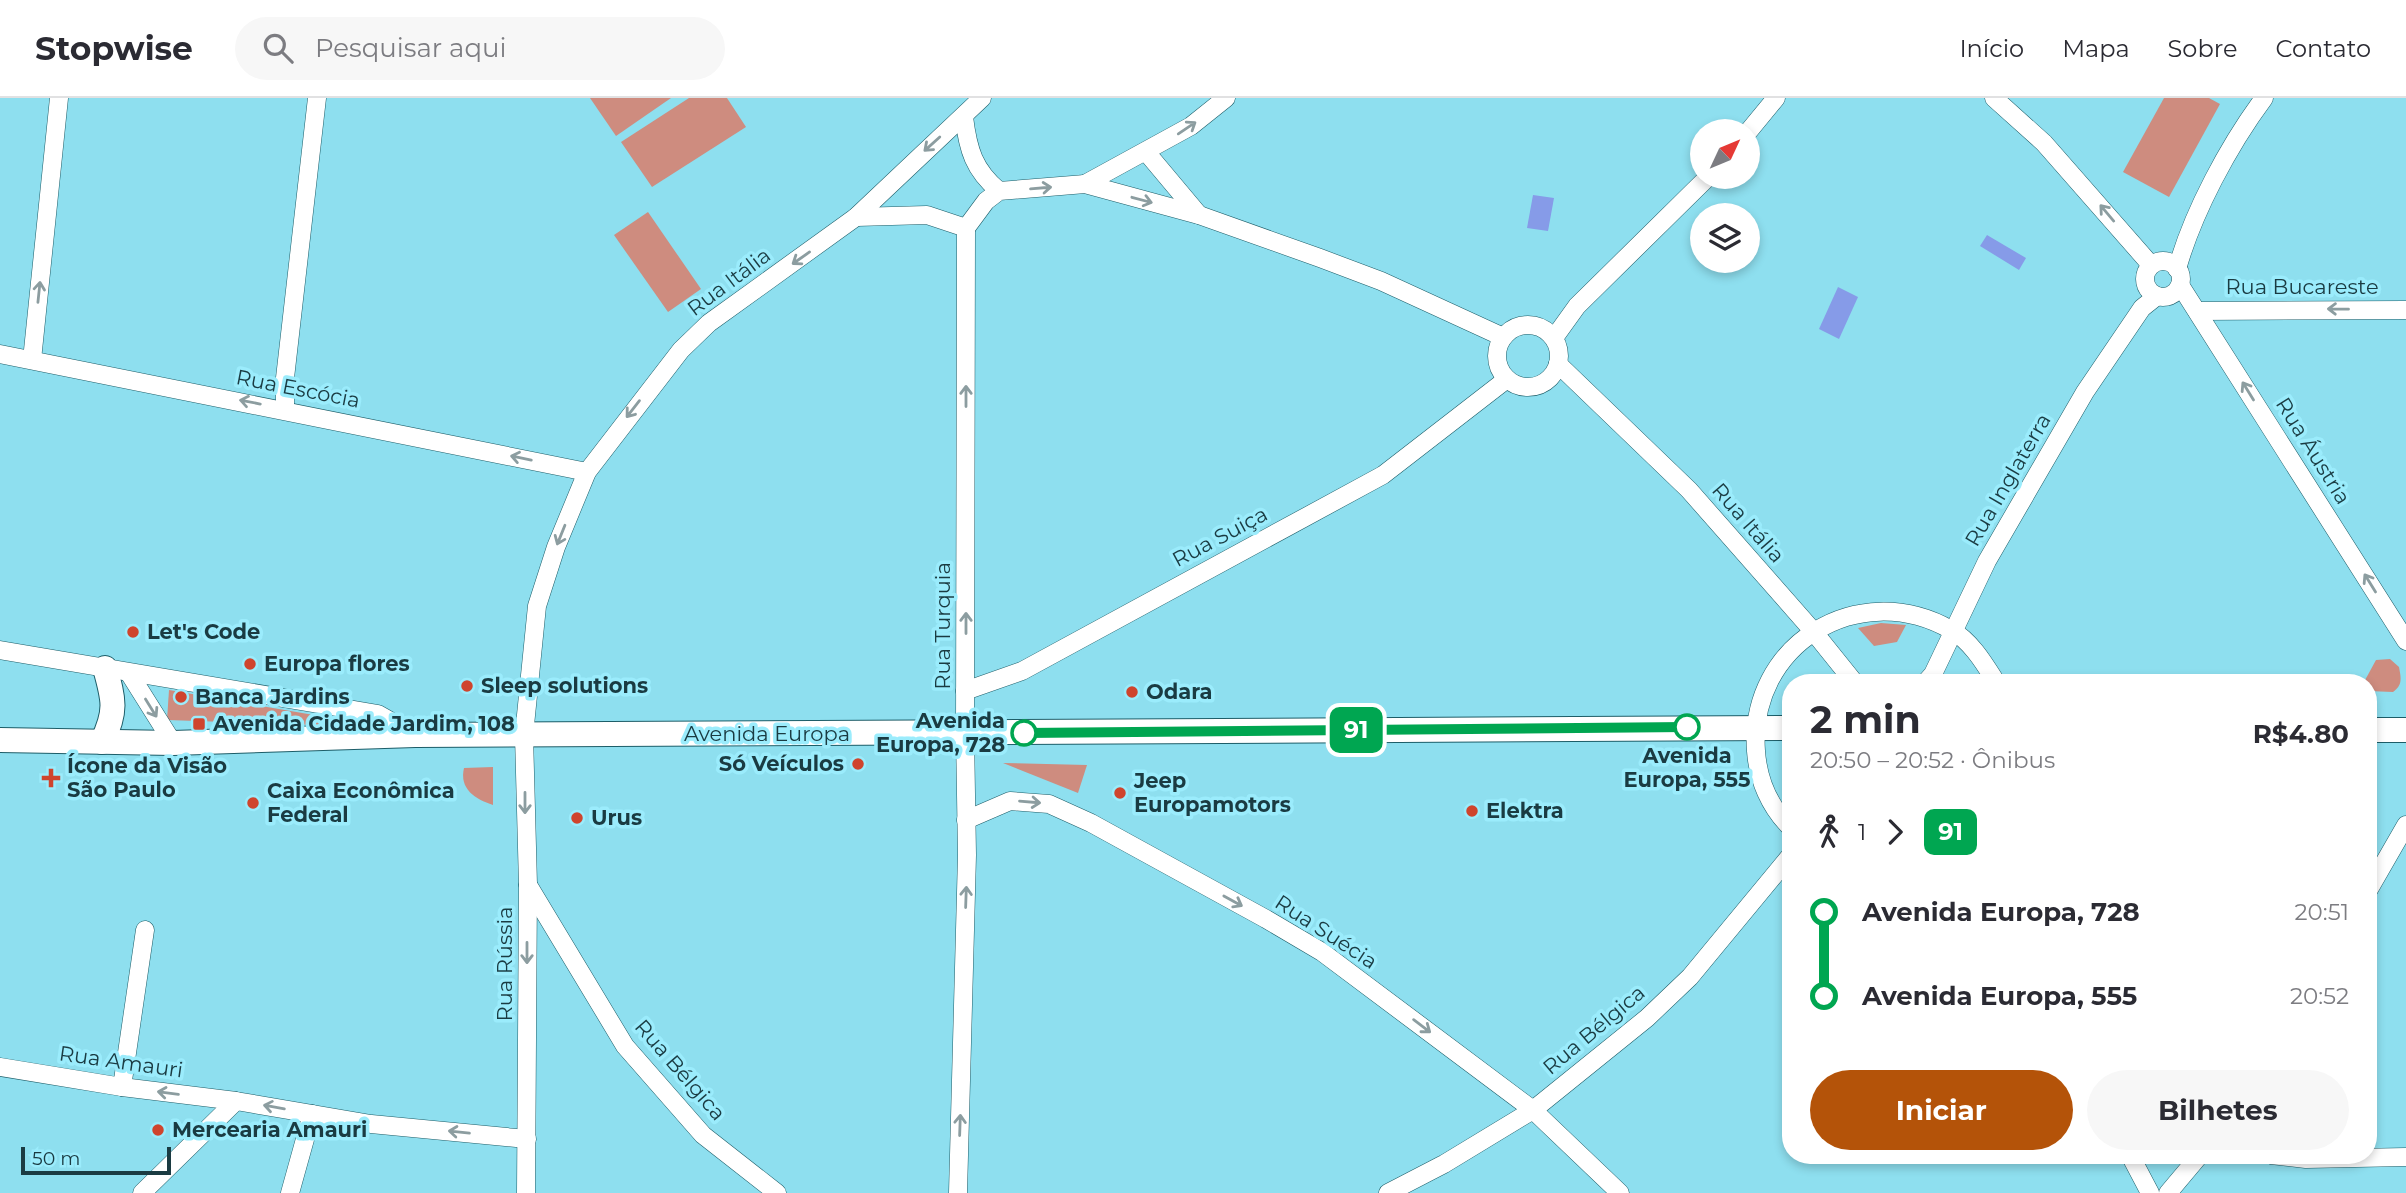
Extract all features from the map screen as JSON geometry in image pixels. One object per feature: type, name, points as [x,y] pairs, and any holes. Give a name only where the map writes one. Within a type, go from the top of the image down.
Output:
[{"type":"main road","points":[[102,742],[114,718],[117,670]]},
{"type":"main road","name":"Avenida Europa","points":[[0,740],[173,743],[415,735],[1782,728]]},
{"type":"main road","points":[[2377,730],[2406,730]]},
{"type":"street","points":[[32,360],[59,98]]},
{"type":"street","points":[[285,409],[285,378],[317,98]]},
{"type":"street","points":[[856,217],[982,98]]},
{"type":"street","points":[[1085,184],[1147,153],[1191,126],[1226,98]]},
{"type":"street","points":[[1759,119],[1776,98]]},
{"type":"street","points":[[1994,98],[2044,143],[2151,265]]},
{"type":"street","points":[[2176,272],[2160,261],[2151,265],[2145,277],[2152,293],[2171,295],[2183,249],[2228,155],[2264,98]]},
{"type":"street","points":[[964,117],[973,164],[982,177],[999,191]]},
{"type":"street","points":[[1147,153],[1199,215]]},
{"type":"street","points":[[856,217],[927,215],[966,228],[986,201],[999,191],[1085,184],[1199,215],[1381,281],[1442,307],[1501,342]]},
{"type":"street","points":[[1549,333],[1696,189]]},
{"type":"street","name":"Rua Itália","points":[[524,735],[537,606],[556,547],[587,471],[681,349],[709,323],[856,217]]},
{"type":"street","name":"Rua Turquia","points":[[958,1193],[967,855],[966,228]]},
{"type":"street","name":"Rua Áustria","points":[[2176,272],[2197,311],[2406,641]]},
{"type":"street","name":"Rua Inglaterra","points":[[1933,674],[1986,561],[2078,404],[2152,293]]},
{"type":"street","name":"Rua Bucareste","points":[[2197,311],[2406,310]]},
{"type":"street","points":[[1522,325],[1549,333],[1559,355],[1555,370],[1543,384],[1518,386],[1504,374],[1501,342],[1522,325]]},
{"type":"street","name":"Rua Escócia","points":[[0,354],[587,471]]},
{"type":"street","name":"Rua Itália","points":[[1555,370],[1598,403],[1689,490],[1848,674]]},
{"type":"street","name":"Rua Suiça","points":[[965,691],[1022,671],[1383,475],[1483,399],[1504,374]]},
{"type":"street","points":[[1782,819],[1777,814],[1758,773],[1754,727],[1763,689],[1784,656],[1813,631],[1845,617],[1880,611],[1915,616],[1952,631],[1980,657],[1991,674]]},
{"type":"street","points":[[0,650],[377,714],[415,735]]},
{"type":"street","points":[[117,670],[173,743]]},
{"type":"street","name":"Rua Rússia","points":[[524,735],[528,885],[526,1193]]},
{"type":"street","name":"Rua Suécia","points":[[966,820],[998,804],[1024,800],[1049,804],[1091,823],[1322,952],[1533,1110],[1620,1193]]},
{"type":"street","points":[[2377,875],[2406,825]]},
{"type":"street","name":"Rua Bélgica","points":[[1388,1193],[1444,1164],[1533,1110],[1647,1018],[1690,977],[1782,866]]},
{"type":"street","name":"Rua Bélgica","points":[[528,885],[625,1046],[703,1135],[777,1193]]},
{"type":"street","points":[[122,1087],[145,930]]},
{"type":"street","name":"Rua Amauri","points":[[0,1067],[122,1087],[236,1101],[371,1124],[527,1139]]},
{"type":"street","points":[[142,1193],[236,1101]]},
{"type":"street","points":[[290,1193],[312,1114]]},
{"type":"street","points":[[2377,1158],[2406,1157]]},
{"type":"street","points":[[2135,1164],[2150,1193]]},
{"type":"street","points":[[2168,1193],[2192,1164]]},
{"type":"shaded area","points":[[590,98],[671,98],[616,136]]},
{"type":"shaded area","points":[[689,98],[727,98],[746,127],[652,187],[621,142]]},
{"type":"shaded area","points":[[2164,98],[2209,98],[2220,104],[2169,197],[2123,172]]},
{"type":"shaded area","points":[[648,212],[701,289],[668,312],[614,235]]},
{"type":"shaded area","points":[[1881,623],[1906,625],[1897,642],[1874,646],[1858,628]]},
{"type":"shaded area","points":[[2390,659],[2399,667],[2400,684],[2393,692],[2377,691],[2377,674],[2368,674],[2376,660]]},
{"type":"shaded area","points":[[169,690],[343,720],[343,726],[167,720]]},
{"type":"shaded area","points":[[1003,763],[1087,765],[1078,793]]},
{"type":"shaded area","points":[[493,767],[493,805],[470,792],[463,775],[464,768]]},
{"type":"water","points":[[1533,195],[1554,198],[1548,231],[1527,228]]},
{"type":"water","points":[[1987,235],[2026,258],[2019,270],[1980,246]]},
{"type":"water","points":[[1838,287],[1858,297],[1839,339],[1819,329]]},
{"type":"bus line","name":"91","points":[[1024,733],[1687,727]]},
{"type":"place","name":"Let's Code","points":[[133,632]]},
{"type":"place","name":"Europa flores","points":[[250,664]]},
{"type":"place","name":"Sleep solutions","points":[[467,686]]},
{"type":"place","name":"Odara","points":[[1132,692]]},
{"type":"place","name":"Banca Jardins","points":[[181,697]]},
{"type":"place","name":"Avenida Cidade Jardim, 108","points":[[199,724]]},
{"type":"place","name":"Avenida Europa, 555","points":[[1687,727]]},
{"type":"place","name":"Avenida Europa, 728","points":[[1024,733]]},
{"type":"place","name":"Só Veículos","points":[[858,764]]},
{"type":"place","name":"Ícone da Visão São Paulo","points":[[51,778]]},
{"type":"place","name":"Jeep Europamotors","points":[[1120,793]]},
{"type":"place","name":"Caixa Econômica Federal","points":[[253,803]]},
{"type":"place","name":"Elektra","points":[[1472,811]]},
{"type":"place","name":"Urus","points":[[577,818]]},
{"type":"place","name":"Mercearia Amauri","points":[[158,1130]]}]
